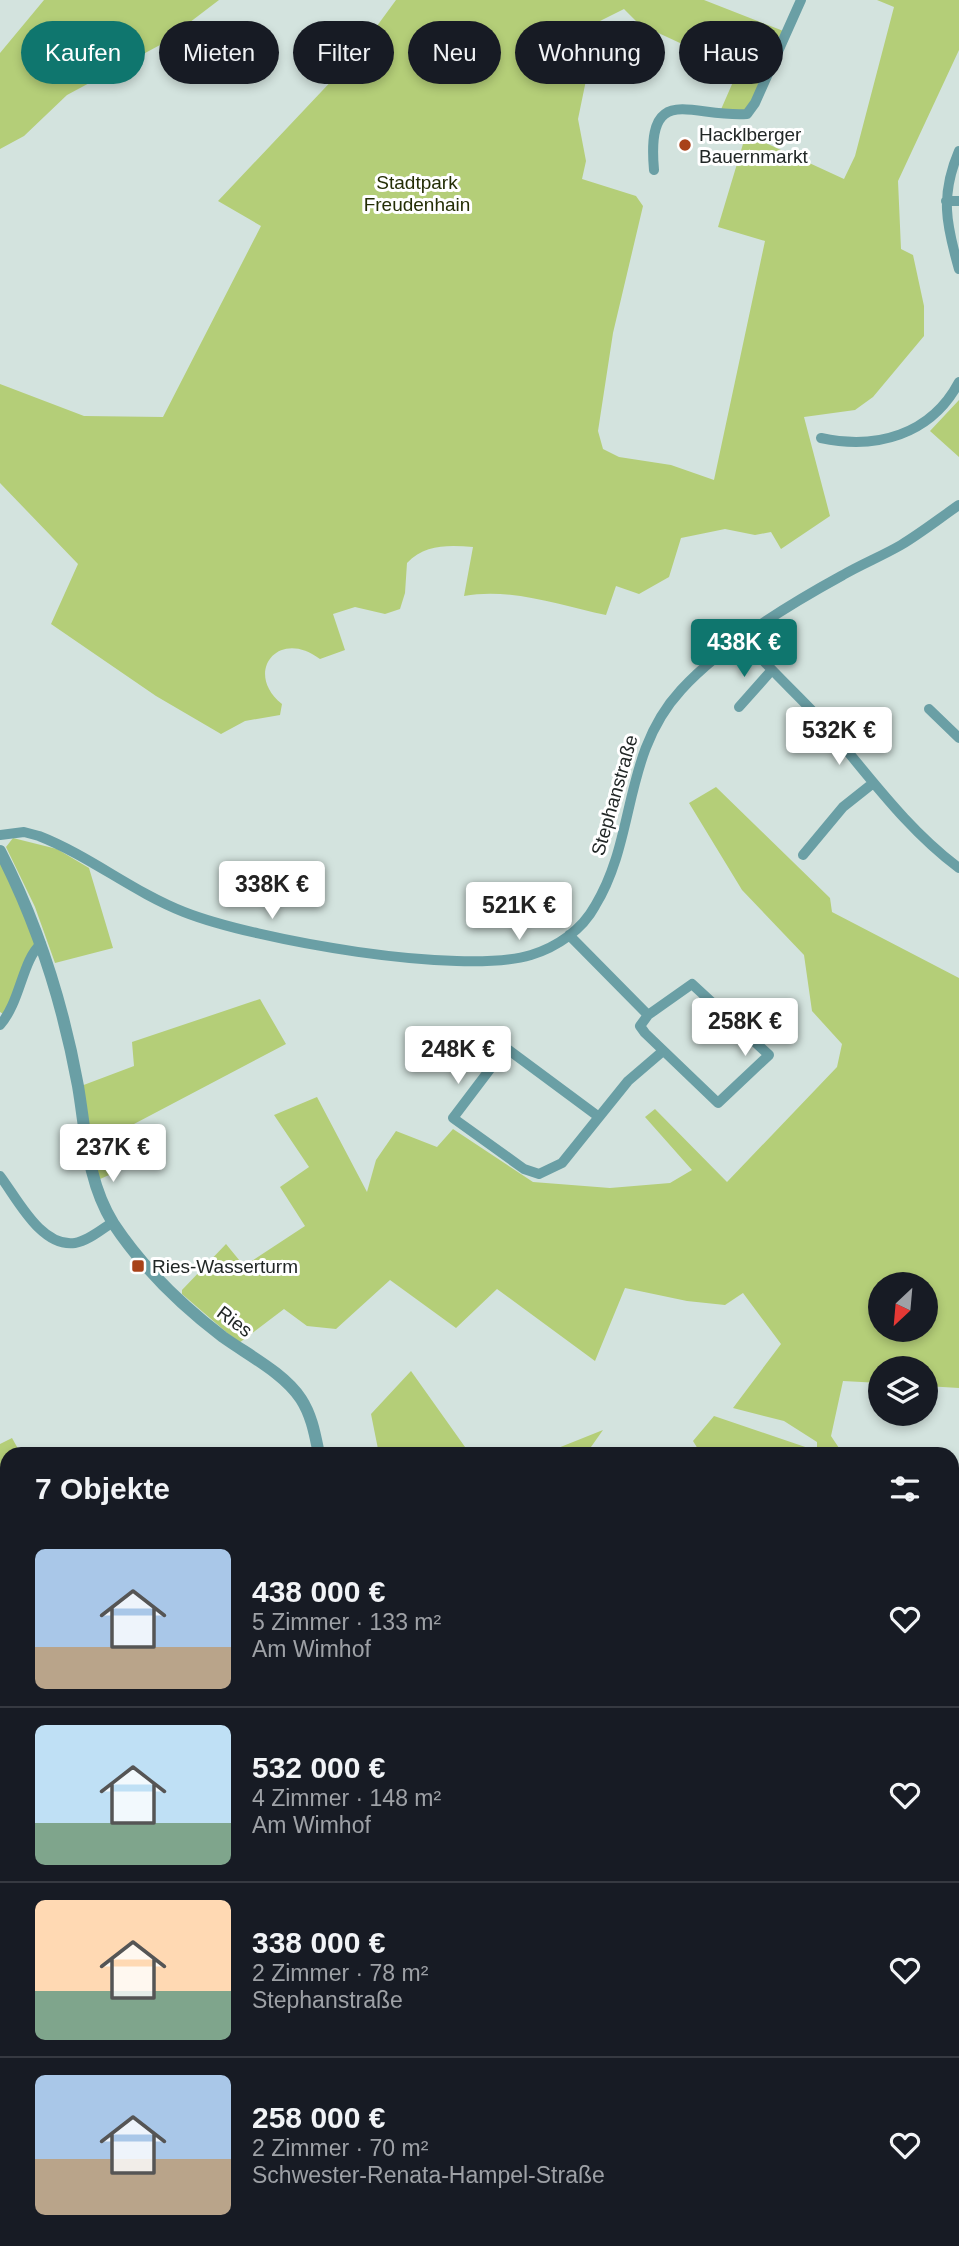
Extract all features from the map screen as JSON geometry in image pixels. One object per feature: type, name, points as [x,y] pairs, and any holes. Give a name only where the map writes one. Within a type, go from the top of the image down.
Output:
[{"type":"street","points":[[654,170],[652,139],[657,124],[667,111],[676,107],[721,116],[747,114],[755,103],[801,0]]},
{"type":"street","points":[[959,151],[948,178],[946,201],[950,242],[959,269]]},
{"type":"street","points":[[946,201],[959,201]]},
{"type":"street","points":[[821,438],[851,444],[880,441],[907,431],[934,416],[959,382]]},
{"type":"street","name":"Stephanstraße","points":[[0,835],[24,832],[60,844],[153,898],[202,919],[317,945],[424,957],[507,960],[534,954],[569,935],[595,907],[603,891],[637,767],[657,720],[681,690],[729,650],[796,603],[899,546],[959,505]]},
{"type":"street","points":[[706,627],[729,650]]},
{"type":"street","points":[[744,639],[771,671],[822,722],[902,819],[959,868]]},
{"type":"street","points":[[740,707],[771,671]]},
{"type":"street","points":[[929,709],[959,738]]},
{"type":"street","points":[[803,855],[843,807],[872,784]]},
{"type":"street","name":"Ries","points":[[0,851],[28,908],[41,944],[78,1086],[91,1170],[113,1222],[147,1268],[193,1313],[292,1388],[307,1410],[317,1447]]},
{"type":"street","points":[[569,935],[648,1014]]},
{"type":"street","points":[[0,1025],[17,998],[32,953],[41,944]]},
{"type":"street","points":[[692,984],[769,1055],[724,1101],[718,1103],[640,1026],[648,1014],[692,984]]},
{"type":"street","points":[[599,1117],[506,1048],[453,1118],[524,1168],[539,1174],[562,1163],[628,1081],[663,1051]]},
{"type":"street","points":[[0,1176],[32,1220],[45,1234],[57,1240],[72,1244],[81,1242],[113,1222]]},
{"type":"green space","points":[[44,0],[219,0],[191,21],[159,21],[159,46],[145,53],[145,21],[27,21]]},
{"type":"green space","name":"Stadtpark Freudenhain","points":[[396,0],[704,0],[758,21],[679,21],[679,43],[665,36],[665,21],[636,21],[624,9],[600,21],[515,21],[515,84],[585,84],[578,119],[586,161],[582,179],[636,196],[643,206],[613,333],[598,431],[603,449],[619,457],[671,465],[714,480],[765,241],[718,227],[746,134],[844,179],[855,156],[894,7],[877,0],[959,0],[959,50],[898,181],[901,249],[913,255],[924,306],[924,336],[873,397],[855,410],[804,417],[830,516],[781,549],[771,532],[755,535],[725,529],[681,538],[669,577],[639,594],[616,586],[606,615],[518,596],[464,596],[473,547],[446,546],[429,549],[407,563],[405,593],[400,609],[385,614],[355,607],[333,614],[345,650],[320,659],[305,650],[291,648],[279,651],[271,658],[266,668],[266,679],[271,692],[282,704],[280,715],[245,721],[221,734],[156,696],[51,624],[78,564],[0,483],[0,384],[84,416],[163,417],[261,226],[218,201],[329,84],[394,84],[394,21],[381,21]]},
{"type":"green space","points":[[21,28],[21,84],[87,84],[67,95],[24,136],[0,149],[0,53]]},
{"type":"green space","points":[[732,84],[762,84],[748,114],[719,114]]},
{"type":"green space","points":[[959,400],[959,457],[930,431]]},
{"type":"green space","points":[[716,787],[830,898],[832,912],[959,978],[959,1388],[938,1387],[938,1356],[868,1356],[868,1382],[843,1381],[831,1436],[838,1447],[817,1447],[817,1442],[784,1421],[733,1408],[781,1344],[743,1293],[725,1305],[687,1301],[625,1288],[595,1361],[497,1289],[456,1328],[390,1280],[336,1329],[307,1326],[284,1309],[239,1343],[182,1294],[182,1290],[226,1244],[244,1266],[305,1226],[280,1187],[309,1167],[274,1115],[317,1097],[367,1192],[376,1160],[396,1131],[437,1147],[453,1129],[533,1182],[610,1188],[670,1183],[692,1170],[645,1117],[655,1109],[727,1182],[837,1067],[842,1044],[812,1011],[804,955],[742,890],[689,803]]},
{"type":"green space","points":[[13,838],[57,849],[89,868],[113,948],[55,963],[35,907],[6,847]]},
{"type":"green space","points":[[0,851],[41,944],[8,1017],[0,1012]]},
{"type":"green space","points":[[260,999],[286,1044],[115,1134],[125,1168],[100,1179],[97,1175],[81,1086],[134,1066],[132,1042]]},
{"type":"green space","points":[[411,1371],[465,1447],[378,1447],[371,1414]]},
{"type":"green space","points":[[714,1416],[805,1447],[697,1447],[693,1441]]},
{"type":"green space","points":[[603,1430],[591,1447],[560,1447]]},
{"type":"green space","points":[[12,1438],[17,1447],[0,1447],[0,1444]]},
{"type":"place","name":"Hacklberger Bauernmarkt","points":[[685,145]]},
{"type":"place","name":"Ries-Wasserturm","points":[[138,1266]]}]
